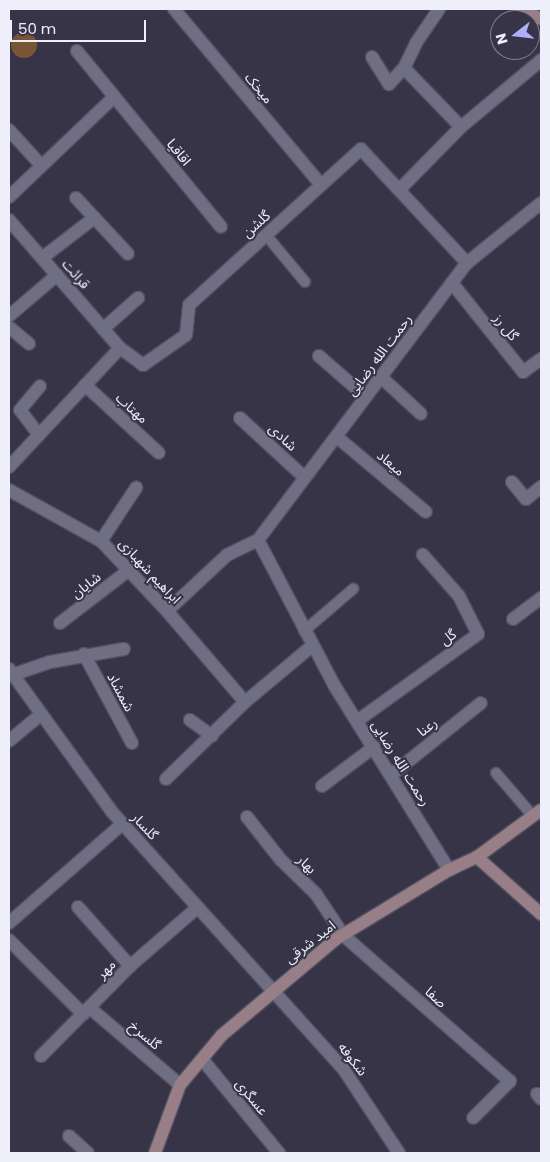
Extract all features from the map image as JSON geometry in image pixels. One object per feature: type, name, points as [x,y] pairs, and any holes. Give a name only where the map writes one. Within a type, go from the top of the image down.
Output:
[{"type":"street","name":"میخک","points":[[174,9],[321,185]]},
{"type":"street","points":[[372,57],[389,84],[404,68],[416,43],[439,9]]},
{"type":"street","name":"اقاقیا","points":[[77,51],[220,226]]},
{"type":"street","points":[[467,263],[399,190],[460,127],[541,60]]},
{"type":"street","points":[[404,68],[460,127]]},
{"type":"street","points":[[9,197],[40,164],[114,97]]},
{"type":"street","points":[[9,130],[40,164]]},
{"type":"street","name":"گلشن","points":[[120,348],[143,365],[186,335],[189,305],[361,149],[399,190]]},
{"type":"street","points":[[76,198],[128,254]]},
{"type":"street","name":"رحمت الله رضایی","points":[[167,611],[227,555],[258,540],[467,263],[541,203]]},
{"type":"street","points":[[42,258],[94,218]]},
{"type":"street","name":"قرائت","points":[[9,220],[120,348]]},
{"type":"street","points":[[9,316],[57,275]]},
{"type":"street","name":"گل رز","points":[[452,283],[523,372],[541,359]]},
{"type":"street","points":[[103,329],[138,298]]},
{"type":"street","points":[[9,327],[29,344]]},
{"type":"street","points":[[9,467],[120,348]]},
{"type":"street","points":[[319,356],[366,397]]},
{"type":"street","points":[[382,377],[421,414]]},
{"type":"street","name":"مهتاب","points":[[85,385],[159,452]]},
{"type":"street","points":[[39,435],[20,410],[40,386]]},
{"type":"street","name":"شادی","points":[[240,418],[305,478]]},
{"type":"street","name":"میعاد","points":[[337,437],[426,512]]},
{"type":"street","points":[[512,482],[526,499],[541,487]]},
{"type":"street","points":[[101,541],[136,488]]},
{"type":"street","name":"ابراهیم شهبازی","points":[[9,490],[101,541],[167,611],[245,702]]},
{"type":"street","name":"رحمت الله رضایی","points":[[258,540],[312,646],[356,721],[374,747],[449,870]]},
{"type":"street","name":"گل","points":[[356,721],[478,634],[460,596],[423,555]]},
{"type":"street","name":"شایان","points":[[60,623],[129,570]]},
{"type":"street","points":[[513,619],[541,598]]},
{"type":"street","points":[[166,779],[245,702],[312,646]]},
{"type":"street","name":"شمشاد","points":[[11,672],[84,654],[124,649]]},
{"type":"street","name":"شمشاد","points":[[84,654],[132,743]]},
{"type":"street","name":"گلسار","points":[[11,672],[122,824],[274,991]]},
{"type":"street","name":"رعنا","points":[[391,775],[481,703]]},
{"type":"street","points":[[9,741],[40,714]]},
{"type":"street","points":[[190,720],[212,736]]},
{"type":"street","points":[[322,786],[374,747]]},
{"type":"street","name":"امید شرقی","points":[[155,1153],[180,1085],[222,1035],[343,935],[449,870],[478,857],[537,813]]},
{"type":"street","name":"بهار","points":[[247,817],[281,860],[316,894],[343,935]]},
{"type":"street","points":[[9,923],[122,824]]},
{"type":"street","points":[[478,857],[541,914]]},
{"type":"street","points":[[78,907],[130,966]]},
{"type":"street","name":"مهر","points":[[41,1056],[130,966],[197,908]]},
{"type":"street","name":"صفا","points":[[343,935],[510,1081],[473,1118]]},
{"type":"street","name":"گلسرخ","points":[[9,940],[87,1011],[180,1085]]},
{"type":"street","name":"شکوفه","points":[[274,991],[344,1070],[399,1153]]},
{"type":"street","name":"عسگری","points":[[202,1059],[279,1153]]},
{"type":"street","points":[[69,1136],[88,1153]]},
{"type":"lane","points":[[266,235],[305,282]]},
{"type":"lane","points":[[304,631],[353,589]]},
{"type":"lane","points":[[496,774],[537,813]]},
{"type":"building","points":[[24,32],[33,36],[37,45],[33,54],[24,58],[15,54],[11,45],[15,36]]}]
